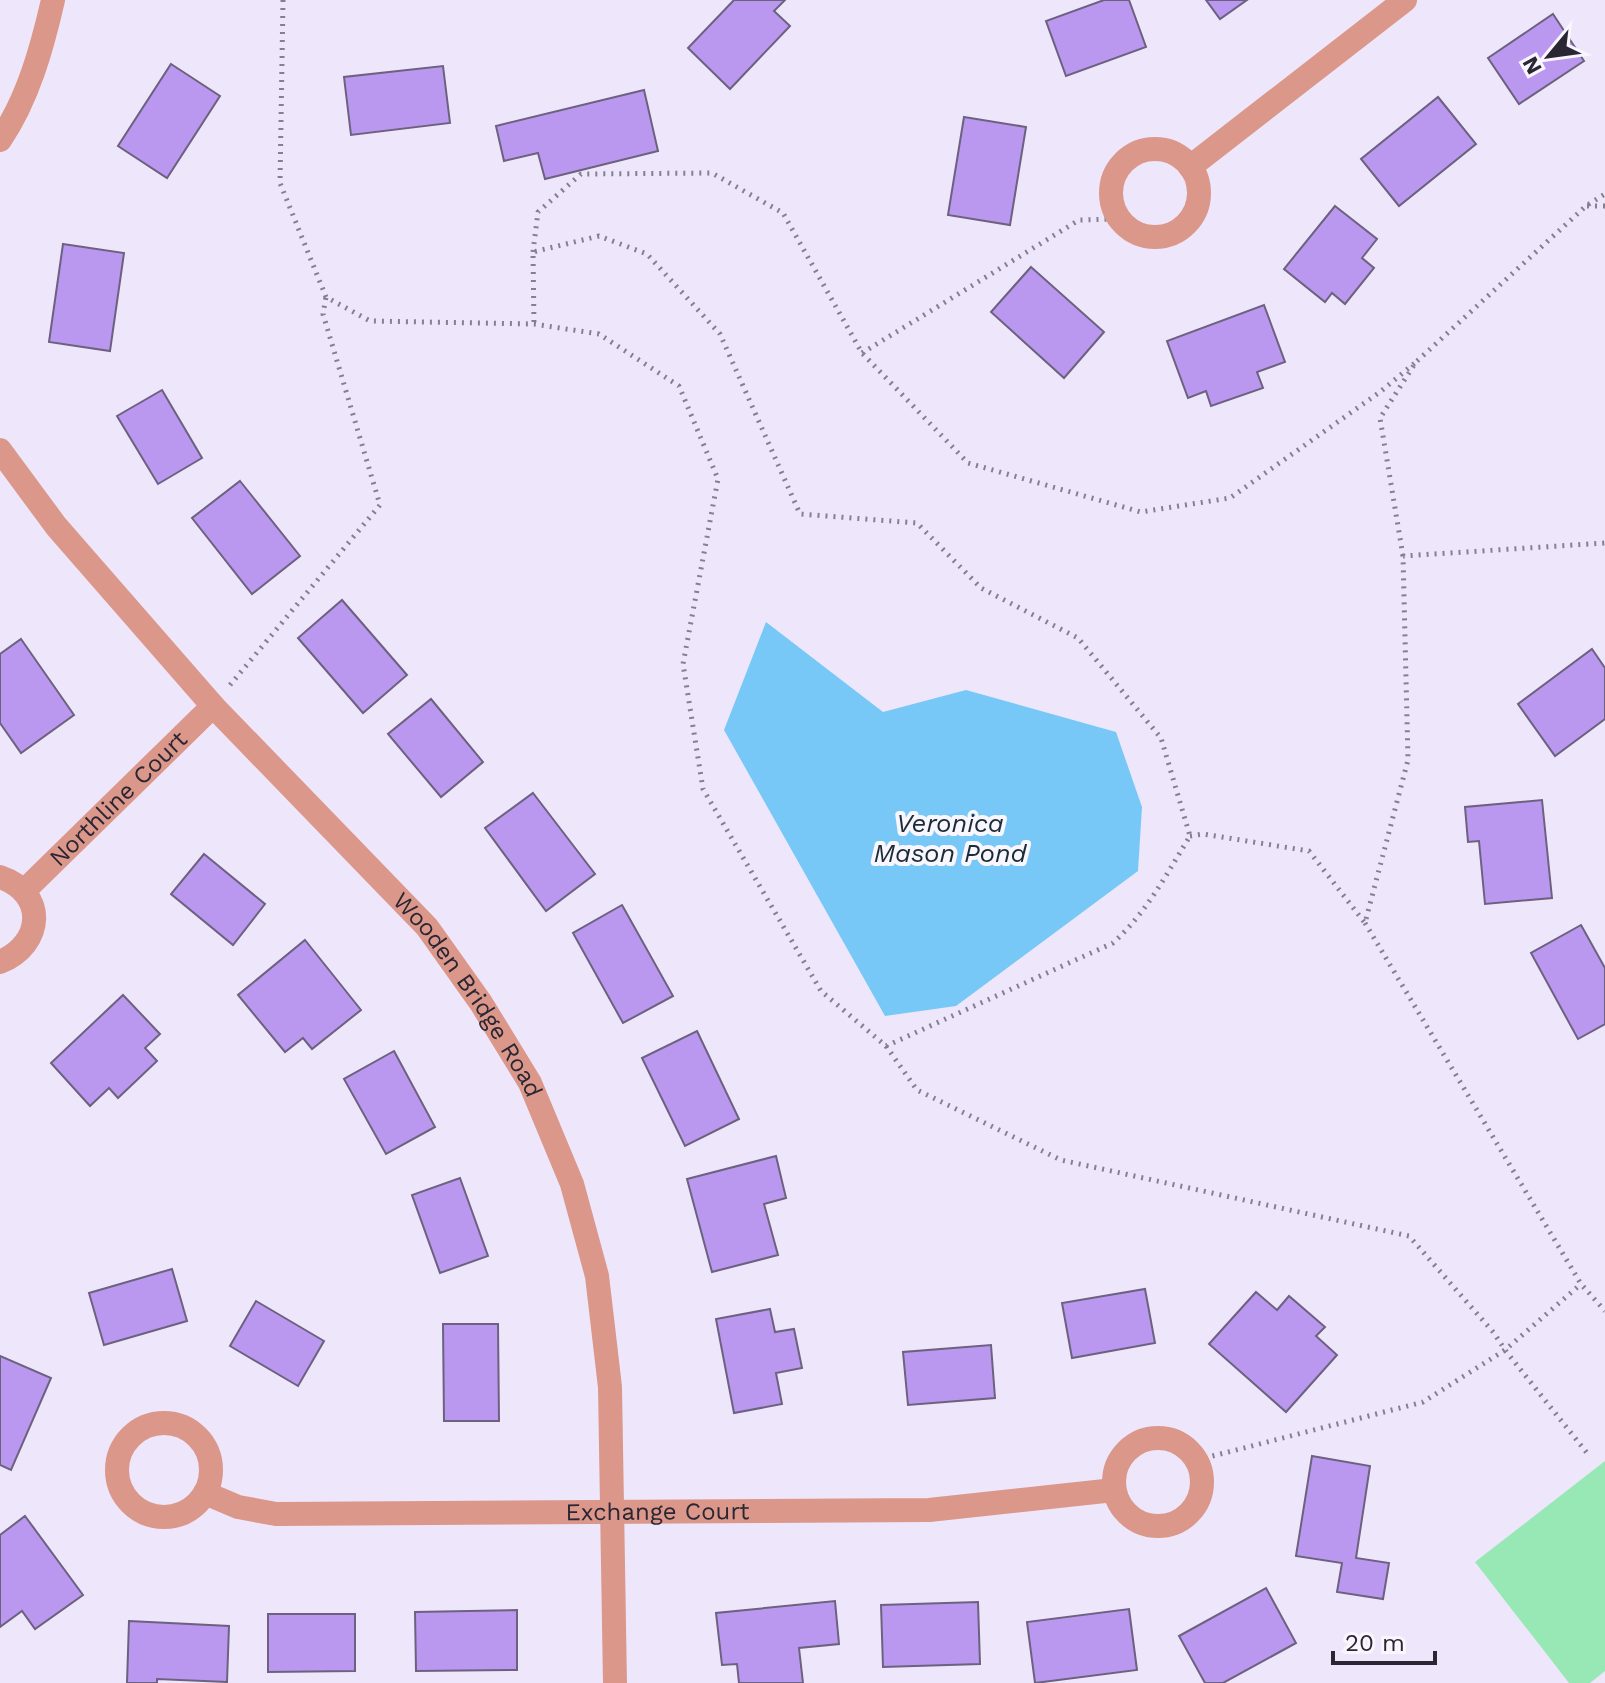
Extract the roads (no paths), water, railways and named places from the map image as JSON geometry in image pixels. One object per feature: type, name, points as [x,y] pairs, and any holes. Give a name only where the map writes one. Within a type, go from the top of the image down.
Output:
[{"type":"street","points":[[0,140],[27,87],[44,40],[53,0]]},
{"type":"street","points":[[1190,167],[1405,0]]},
{"type":"street","points":[[1141,151],[1169,151],[1190,167],[1197,179],[1199,193],[1191,219],[1181,229],[1169,235],[1142,235],[1129,229],[1119,219],[1111,193],[1113,180],[1119,167],[1129,157],[1141,151]]},
{"type":"street","name":"Wooden Bridge Road","points":[[0,450],[56,526],[213,706],[427,927],[481,1003],[530,1083],[572,1184],[597,1276],[610,1387],[615,1683]]},
{"type":"street","name":"Northline Court","points":[[24,891],[213,706]]},
{"type":"street","points":[[0,877],[12,881],[24,891],[32,904],[34,918],[32,933],[25,946],[14,956],[0,962]]},
{"type":"street","points":[[1143,1440],[1174,1440],[1187,1448],[1197,1460],[1202,1475],[1202,1491],[1187,1517],[1158,1527],[1142,1524],[1129,1516],[1114,1490],[1114,1474],[1120,1459],[1143,1440]]},
{"type":"street","name":"Exchange Court","points":[[205,1493],[238,1507],[276,1514],[929,1510],[1114,1490]]},
{"type":"water","name":"Veronica Mason Pond","points":[[766,622],[883,712],[966,690],[1116,732],[1142,807],[1138,871],[956,1006],[885,1016],[724,730]]}]
